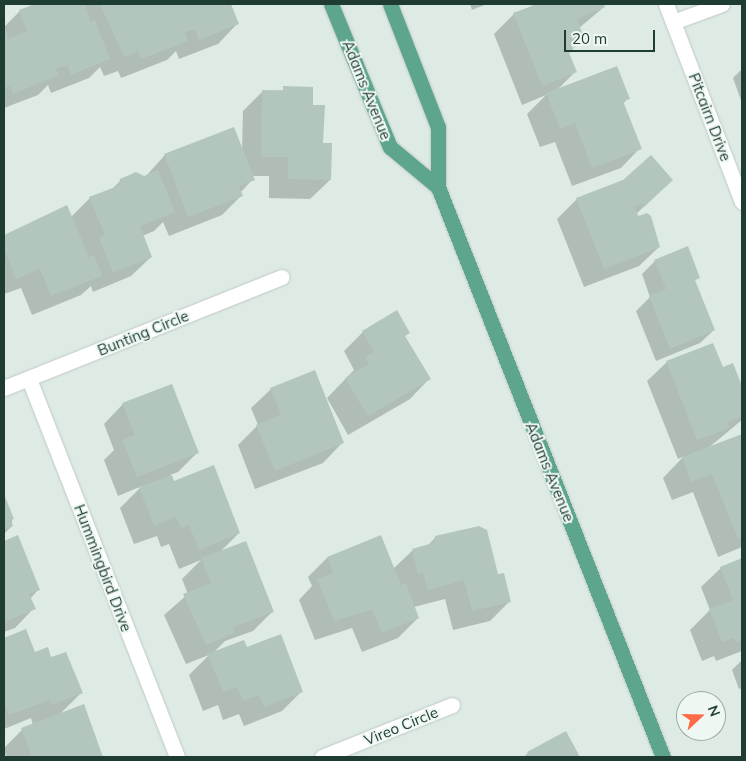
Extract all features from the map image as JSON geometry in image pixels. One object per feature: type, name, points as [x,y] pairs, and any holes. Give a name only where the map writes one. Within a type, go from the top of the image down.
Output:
[{"type":"main road","name":"Adams Avenue","points":[[332,4],[390,147],[438,188]]},
{"type":"main road","name":"Adams Avenue","points":[[390,4],[438,127],[438,188],[663,757]]},
{"type":"street","name":"Pitcairn Drive","points":[[666,4],[742,202]]},
{"type":"street","points":[[673,22],[722,4]]},
{"type":"street","name":"Bunting Circle","points":[[4,388],[282,277]]},
{"type":"street","name":"Hummingbird Drive","points":[[29,379],[177,757]]},
{"type":"street","name":"Vireo Circle","points":[[322,757],[452,705]]},
{"type":"building","points":[[35,4],[85,4],[91,22],[95,20],[110,59],[71,75],[67,65],[56,69],[59,75],[13,94],[10,86],[4,88],[4,25],[9,39],[27,31],[19,10]]},
{"type":"building","points":[[100,4],[231,4],[239,24],[199,40],[195,29],[185,32],[188,41],[141,59],[138,52],[124,57]]},
{"type":"building","points":[[538,4],[604,4],[605,7],[577,19],[584,38],[570,44],[573,51],[569,53],[577,72],[542,86],[513,13]]},
{"type":"building","points":[[617,66],[630,99],[623,101],[642,149],[592,168],[575,123],[560,129],[546,93]]},
{"type":"building","points":[[283,86],[313,87],[313,105],[325,105],[323,143],[332,143],[331,180],[288,179],[288,157],[261,157],[262,90],[283,91]]},
{"type":"building","points":[[234,127],[255,180],[239,186],[243,196],[188,217],[164,154]]},
{"type":"building","points":[[651,155],[673,180],[644,207],[642,204],[635,206],[638,216],[647,213],[651,216],[660,247],[604,269],[576,198],[623,180]]},
{"type":"building","points":[[158,170],[175,212],[140,226],[152,257],[113,273],[99,238],[105,235],[89,197],[118,186],[120,179],[136,172],[144,176]]},
{"type":"building","points":[[67,205],[89,257],[94,255],[102,276],[51,296],[40,269],[16,279],[4,249],[4,235]]},
{"type":"building","points":[[688,246],[700,278],[695,280],[715,330],[670,349],[649,296],[666,289],[654,260]]},
{"type":"building","points":[[397,310],[410,333],[405,336],[431,379],[368,416],[345,378],[369,364],[365,357],[374,352],[362,331]]},
{"type":"building","points":[[713,343],[723,367],[733,363],[742,386],[742,416],[727,422],[730,428],[697,440],[666,361]]},
{"type":"building","points":[[315,370],[344,443],[275,471],[256,425],[281,415],[270,388]]},
{"type":"building","points":[[172,384],[199,453],[137,477],[122,440],[135,435],[122,403]]},
{"type":"building","points":[[742,434],[742,537],[738,539],[712,474],[691,482],[682,457]]},
{"type":"building","points":[[214,465],[240,533],[199,550],[189,525],[181,528],[176,517],[154,526],[139,487],[172,475],[174,481]]},
{"type":"building","points":[[4,494],[14,519],[11,520],[13,526],[4,530]]},
{"type":"building","points":[[479,526],[487,530],[498,574],[504,573],[511,602],[472,611],[464,580],[428,590],[423,573],[418,574],[412,549],[433,543],[435,536]]},
{"type":"building","points":[[18,535],[40,590],[29,594],[36,609],[4,622],[4,541]]},
{"type":"building","points":[[381,535],[401,585],[406,583],[419,618],[382,633],[372,610],[334,621],[317,579],[333,573],[327,557]]},
{"type":"building","points":[[246,541],[274,612],[233,627],[235,633],[206,645],[183,594],[211,583],[201,558]]},
{"type":"building","points":[[742,558],[742,640],[736,643],[734,638],[722,642],[709,609],[733,600],[720,567]]},
{"type":"building","points":[[26,629],[35,652],[48,647],[51,657],[66,652],[83,693],[52,705],[50,700],[9,715],[4,701],[4,638]]},
{"type":"building","points":[[281,634],[303,692],[264,707],[259,695],[243,701],[237,687],[223,692],[207,654],[244,640],[247,647]]},
{"type":"building","points":[[84,704],[103,757],[29,757],[30,752],[21,728]]},
{"type":"building","points":[[566,731],[580,757],[530,757],[527,752]]}]
